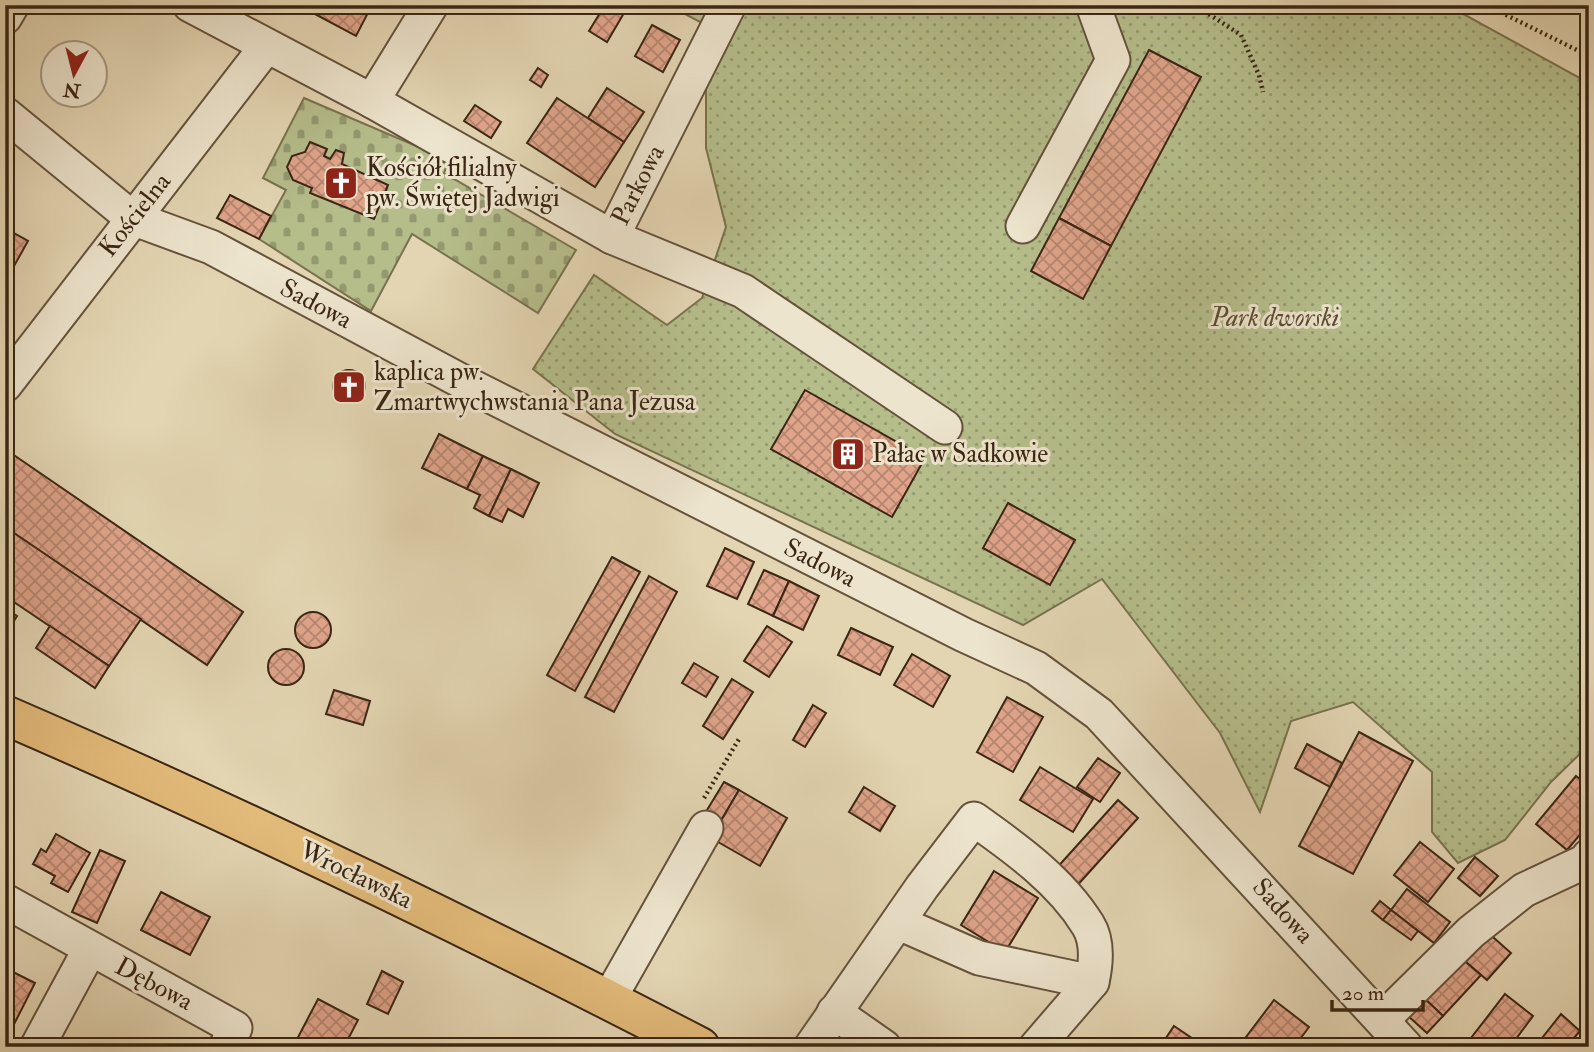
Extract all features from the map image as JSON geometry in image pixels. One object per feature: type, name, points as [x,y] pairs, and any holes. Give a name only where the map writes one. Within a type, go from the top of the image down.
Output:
[{"type":"main road","name":"Wrocławska","points":[[5,715],[180,790],[609,999],[700,1047]]},
{"type":"street","points":[[5,18],[12,5]]},
{"type":"street","name":"Parkowa","points":[[190,5],[372,101],[612,237],[729,5]]},
{"type":"street","points":[[372,101],[431,5]]},
{"type":"street","points":[[1023,226],[1112,60],[1093,5]]},
{"type":"street","name":"Kościelna","points":[[11,366],[132,218],[266,47]]},
{"type":"street","name":"Sadowa","points":[[5,114],[132,218],[211,247],[463,383],[964,635],[1036,668],[1099,714],[1406,1047]]},
{"type":"street","points":[[612,237],[743,291],[945,426]]},
{"type":"street","points":[[811,1047],[922,887],[974,819],[1023,854],[1089,926],[1097,961],[1092,982],[1036,1047]]},
{"type":"street","points":[[609,999],[706,828]]},
{"type":"street","points":[[1382,1020],[1471,932],[1524,890],[1586,861],[1589,856]]},
{"type":"street","name":"Dębowa","points":[[5,901],[236,1028],[226,1047]]},
{"type":"street","points":[[899,923],[979,958],[1092,982]]},
{"type":"street","name":"Dębowa","points":[[37,1047],[90,949]]},
{"type":"street","points":[[834,1012],[884,1047]]},
{"type":"path","points":[[1195,5],[1241,35],[1259,75],[1263,92]]},
{"type":"path","points":[[1486,5],[1589,56]]},
{"type":"green space","name":"Park dworski","points":[[668,5],[1447,5],[1589,83],[1589,745],[1551,782],[1505,840],[1458,863],[1432,832],[1432,772],[1353,702],[1291,721],[1260,812],[1220,733],[1102,579],[1023,625],[615,434],[533,369],[594,275],[667,325],[702,298],[726,227],[706,148],[706,25]]},
{"type":"green space","points":[[304,98],[449,160],[444,173],[576,250],[538,313],[412,234],[371,311],[259,239],[286,190],[263,178]]},
{"type":"building","points":[[298,5],[372,5],[356,36]]},
{"type":"building","points":[[605,5],[612,5],[624,13],[607,42],[589,31]]},
{"type":"building","points":[[652,25],[680,40],[663,72],[635,56]]},
{"type":"building","points":[[1149,50],[1201,77],[1111,246],[1059,218]]},
{"type":"building","points":[[538,68],[548,75],[541,87],[530,80]]},
{"type":"building","points":[[607,88],[644,112],[624,142],[588,118]]},
{"type":"building","points":[[557,98],[624,142],[595,187],[527,143]]},
{"type":"building","points":[[475,105],[501,122],[491,138],[464,121]]},
{"type":"building","name":"Kościół filialny pw. Świętej Jadwigi","points":[[310,142],[327,149],[324,156],[330,159],[336,150],[344,153],[342,164],[388,185],[374,219],[310,193],[312,188],[293,180],[287,167],[292,156],[305,152]]},
{"type":"building","points":[[230,195],[271,216],[259,239],[217,218]]},
{"type":"building","points":[[1059,218],[1111,246],[1083,299],[1031,271]]},
{"type":"building","points":[[5,228],[28,241],[9,275],[5,273]]},
{"type":"building","name":"kaplica pw. Zmartwychwstania Pana Jezusa","points":[[349,370],[360,375],[365,386],[360,397],[349,402],[338,397],[333,386],[338,375]]},
{"type":"building","name":"Pałac w Sadkowie","points":[[805,390],[925,458],[892,517],[771,449]]},
{"type":"building","points":[[439,434],[483,456],[467,489],[422,468]]},
{"type":"building","points":[[5,449],[243,612],[207,665],[5,527]]},
{"type":"building","points":[[483,456],[511,469],[489,516],[474,508],[480,495],[467,489]]},
{"type":"building","points":[[511,469],[539,483],[523,517],[508,509],[502,522],[489,516]]},
{"type":"building","points":[[1008,503],[1075,540],[1050,585],[983,548]]},
{"type":"building","points":[[5,527],[141,619],[109,666],[5,596]]},
{"type":"building","points":[[725,548],[754,562],[737,599],[707,586]]},
{"type":"building","points":[[612,557],[640,572],[575,691],[547,675]]},
{"type":"building","points":[[764,570],[789,581],[773,616],[748,604]]},
{"type":"building","points":[[649,576],[677,592],[614,712],[585,697]]},
{"type":"building","points":[[789,581],[819,596],[803,630],[773,616]]},
{"type":"building","points":[[5,608],[17,616],[6,634],[5,633]]},
{"type":"building","points":[[313,612],[325,618],[331,630],[325,642],[313,648],[301,642],[295,630],[301,618]]},
{"type":"building","points":[[50,626],[109,666],[95,688],[36,648]]},
{"type":"building","points":[[767,626],[792,642],[769,677],[744,661]]},
{"type":"building","points":[[851,628],[893,647],[880,675],[838,655]]},
{"type":"building","points":[[286,649],[298,655],[304,667],[298,679],[286,685],[274,679],[268,667],[274,655]]},
{"type":"building","points":[[912,654],[950,676],[933,707],[894,685]]},
{"type":"building","points":[[694,663],[718,677],[706,697],[682,683]]},
{"type":"building","points":[[732,679],[753,692],[723,739],[703,726]]},
{"type":"building","points":[[334,690],[370,701],[363,725],[326,714]]},
{"type":"building","points":[[1007,697],[1043,717],[1013,772],[977,752]]},
{"type":"building","points":[[813,705],[826,713],[805,747],[793,740]]},
{"type":"building","points":[[1359,732],[1413,761],[1353,874],[1299,846]]},
{"type":"building","points":[[1307,744],[1342,763],[1330,787],[1295,768]]},
{"type":"building","points":[[1098,758],[1120,773],[1100,802],[1077,787]]},
{"type":"building","points":[[1040,767],[1093,799],[1073,832],[1020,800]]},
{"type":"building","points":[[1576,776],[1589,786],[1589,824],[1567,850],[1536,824]]},
{"type":"building","points":[[724,782],[739,790],[716,829],[701,820]]},
{"type":"building","points":[[864,787],[895,806],[880,831],[849,812]]},
{"type":"building","points":[[739,790],[787,818],[760,866],[711,838]]},
{"type":"building","points":[[1118,800],[1138,818],[1074,889],[1054,871]]},
{"type":"building","points":[[56,834],[90,853],[68,892],[51,883],[55,876],[33,864],[41,849],[46,852]]},
{"type":"building","points":[[1420,842],[1454,869],[1428,902],[1394,875]]},
{"type":"building","points":[[100,850],[125,861],[97,923],[72,912]]},
{"type":"building","points":[[1475,857],[1498,876],[1480,896],[1458,878]]},
{"type":"building","points":[[994,871],[1038,898],[1005,952],[961,925]]},
{"type":"building","points":[[1407,889],[1450,922],[1434,943],[1391,910]]},
{"type":"building","points":[[161,892],[210,917],[190,955],[141,930]]},
{"type":"building","points":[[1380,901],[1391,910],[1383,920],[1372,911]]},
{"type":"building","points":[[1391,910],[1418,931],[1411,940],[1383,920]]},
{"type":"building","points":[[1485,930],[1511,953],[1487,980],[1460,957]]},
{"type":"building","points":[[1460,957],[1481,975],[1443,1016],[1423,997]]},
{"type":"building","points":[[5,968],[35,983],[8,1036],[5,1035]]},
{"type":"building","points":[[382,971],[403,982],[388,1014],[367,1004]]},
{"type":"building","points":[[1505,994],[1533,1016],[1510,1047],[1464,1047]]},
{"type":"building","points":[[1423,997],[1443,1016],[1427,1033],[1407,1015]]},
{"type":"building","points":[[318,999],[358,1020],[344,1047],[303,1047],[295,1043]]},
{"type":"building","points":[[1274,1000],[1309,1027],[1294,1047],[1240,1045]]},
{"type":"building","points":[[1561,1014],[1580,1031],[1566,1047],[1535,1047]]},
{"type":"building","points":[[1174,1026],[1202,1045],[1160,1047]]},
{"type":"building","points":[[1589,1035],[1589,1047],[1577,1047]]},
{"type":"place","name":"Kościół filialny pw. Świętej Jadwigi","points":[[341,183]]},
{"type":"place","name":"kaplica pw. Zmartwychwstania Pana Jezusa","points":[[349,387]]},
{"type":"place","name":"Pałac w Sadkowie","points":[[848,454]]}]
